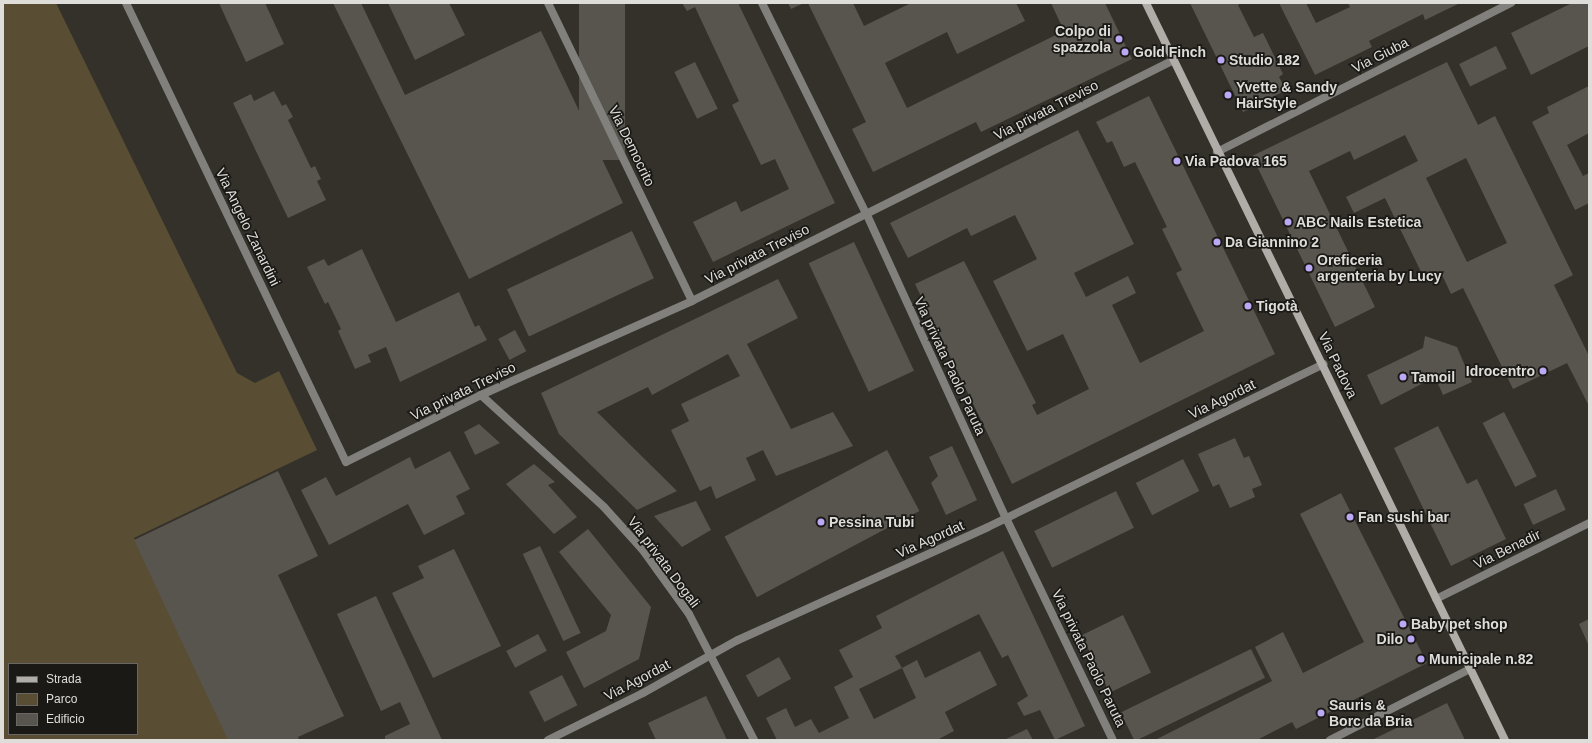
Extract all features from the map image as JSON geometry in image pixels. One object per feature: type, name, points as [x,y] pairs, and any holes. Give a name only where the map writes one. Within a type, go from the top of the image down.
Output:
[{"type":"street","name":"Via Angelo Zanardini","points":[[126,3],[346,462]]},
{"type":"street","name":"Via Democrito","points":[[548,3],[692,301]]},
{"type":"street","name":"Via privata Paolo Paruta","points":[[762,3],[867,215],[1006,518],[1114,740]]},
{"type":"street","name":"Via Padova","points":[[1146,3],[1217,152],[1324,364],[1505,740]]},
{"type":"street","name":"Via Giuba","points":[[1217,152],[1511,3]]},
{"type":"street","name":"Via privata Treviso","points":[[346,462],[481,395],[692,301],[867,215],[1174,60]]},
{"type":"street","name":"Via Agordat","points":[[548,740],[643,693],[711,655],[1006,518],[1324,364]]},
{"type":"street","name":"Via privata Dogali","points":[[481,395],[624,528],[689,614],[754,740]]},
{"type":"street","name":"Via Benadir","points":[[1436,599],[1589,523]]},
{"type":"street","points":[[1330,740],[1470,669]]},
{"type":"green space","points":[[3,3],[56,3],[237,373],[255,383],[279,371],[317,450],[134,538],[229,740],[3,740]]},
{"type":"building","points":[[219,3],[265,3],[284,44],[246,62]]},
{"type":"building","points":[[333,3],[361,3],[405,95],[541,31],[623,203],[469,279]]},
{"type":"building","points":[[388,3],[449,3],[465,35],[415,60]]},
{"type":"building","points":[[579,3],[625,3],[625,160],[579,160]]},
{"type":"building","points":[[682,3],[738,3],[835,203],[713,262],[693,222],[736,201],[741,212],[789,189],[775,159],[761,165],[732,105],[739,101],[695,7],[687,11]]},
{"type":"building","points":[[788,3],[804,3],[791,9]]},
{"type":"building","points":[[808,3],[853,3],[864,26],[911,3],[1016,3],[1025,21],[957,54],[947,32],[885,63],[907,108],[1064,31],[1051,3],[1105,3],[1132,59],[981,132],[976,122],[873,172],[852,129],[866,122]]},
{"type":"building","points":[[1190,3],[1241,3],[1238,5],[1254,37],[1263,33],[1283,74],[1279,77],[1286,90],[1243,112]]},
{"type":"building","points":[[1279,3],[1306,3],[1316,23],[1350,7],[1348,3],[1460,3],[1425,20],[1423,14],[1369,41],[1372,47],[1315,75]]},
{"type":"building","points":[[1572,3],[1589,3],[1589,46],[1531,75],[1511,33]]},
{"type":"building","points":[[1496,46],[1507,68],[1470,86],[1459,64]]},
{"type":"building","points":[[695,62],[718,109],[697,119],[674,72]]},
{"type":"building","points":[[1447,62],[1478,125],[1495,116],[1573,275],[1554,285],[1589,356],[1589,406],[1567,363],[1513,389],[1463,288],[1451,294],[1442,275],[1426,282],[1385,198],[1354,213],[1346,197],[1418,161],[1405,135],[1354,160],[1350,151],[1309,171],[1375,307],[1335,327],[1252,156]],"holes":[[[1466,158],[1507,243],[1467,262],[1426,178]]]},
{"type":"building","points":[[1589,86],[1589,133],[1567,145],[1583,176],[1589,173],[1589,203],[1575,210],[1532,122],[1549,113],[1547,107]]},
{"type":"building","points":[[274,91],[282,106],[286,104],[293,117],[288,120],[311,168],[315,166],[321,179],[317,181],[326,200],[288,218],[233,103],[251,94],[254,101]]},
{"type":"building","points":[[1149,96],[1275,354],[1012,484],[915,284],[964,261],[1036,403],[1032,405],[1037,415],[1089,389],[1063,334],[1027,351],[993,281],[1037,259],[1015,215],[971,236],[967,228],[908,258],[890,223],[1078,130],[1134,244],[1074,273],[1086,297],[1128,276],[1136,293],[1112,305],[1140,363],[1204,331],[1176,273],[1182,270],[1162,229],[1167,227],[1135,162],[1124,167],[1112,141],[1107,143],[1096,122]]},
{"type":"building","points":[[632,231],[654,278],[529,336],[507,289]]},
{"type":"building","points":[[854,242],[914,371],[869,392],[809,263]]},
{"type":"building","points":[[362,249],[396,322],[459,292],[475,327],[479,325],[487,340],[400,382],[386,347],[368,355],[371,362],[355,369],[338,331],[341,329],[328,302],[325,304],[307,267],[324,259],[328,266]]},
{"type":"building","points":[[778,279],[798,318],[747,344],[791,429],[833,412],[853,446],[776,476],[763,450],[746,458],[756,480],[716,499],[711,486],[700,491],[671,430],[689,421],[681,404],[740,376],[728,354],[652,395],[648,387],[597,412],[677,491],[637,510],[559,434],[541,393]]},
{"type":"building","points":[[515,330],[526,351],[509,360],[498,339]]},
{"type":"building","points":[[1425,336],[1457,347],[1472,382],[1443,395],[1435,377],[1381,405],[1367,375],[1423,348]]},
{"type":"building","points":[[1504,412],[1537,476],[1515,487],[1483,423]]},
{"type":"building","points":[[479,424],[500,443],[475,455],[464,432]]},
{"type":"building","points":[[1438,426],[1467,484],[1477,479],[1506,539],[1451,566],[1394,448]]},
{"type":"building","points":[[1235,438],[1244,458],[1249,456],[1262,485],[1252,489],[1255,497],[1230,508],[1219,484],[1213,487],[1198,454]]},
{"type":"building","points":[[952,446],[977,500],[946,515],[931,483],[938,476],[929,457]]},
{"type":"building","name":"Pessina Tubi","points":[[887,450],[919,511],[757,597],[725,536]]},
{"type":"building","points":[[450,451],[470,489],[456,496],[465,514],[424,535],[408,504],[329,545],[301,490],[326,477],[336,496],[410,457],[415,469]]},
{"type":"building","points":[[1183,459],[1199,491],[1152,515],[1136,483]]},
{"type":"building","points":[[534,464],[555,482],[548,485],[577,517],[554,534],[506,484]]},
{"type":"building","points":[[278,471],[318,556],[278,575],[344,716],[298,737],[299,740],[228,740],[134,540]]},
{"type":"building","points":[[1556,489],[1566,510],[1533,525],[1523,504]]},
{"type":"building","points":[[1116,491],[1134,528],[1052,568],[1034,531]]},
{"type":"building","points":[[1341,493],[1427,663],[1296,729],[1292,722],[1257,740],[1155,740],[1272,681],[1255,647],[1283,632],[1303,673],[1364,642],[1300,514]]},
{"type":"building","points":[[696,501],[711,530],[682,547],[654,516]]},
{"type":"building","points":[[588,529],[651,607],[639,659],[584,688],[566,652],[606,631],[611,615],[559,552]]},
{"type":"building","points":[[540,546],[581,633],[563,641],[523,554]]},
{"type":"building","points":[[454,549],[501,646],[433,678],[392,593],[424,578],[418,566]]},
{"type":"building","points":[[1003,551],[1085,726],[1055,740],[1040,710],[1024,716],[1017,703],[1028,696],[1008,655],[1002,658],[979,614],[895,656],[902,668],[917,660],[925,678],[980,651],[997,685],[945,712],[954,731],[937,740],[777,740],[766,718],[786,708],[795,727],[811,719],[819,733],[849,718],[834,687],[853,677],[839,650],[882,628],[876,616]],"holes":[[[902,668],[916,698],[874,719],[859,689]]]},
{"type":"building","points":[[376,596],[442,740],[385,740],[385,736],[410,724],[400,702],[381,711],[337,614]]},
{"type":"building","points":[[1123,615],[1151,673],[1110,693],[1082,635]]},
{"type":"building","points":[[1589,619],[1589,646],[1579,624]]},
{"type":"building","points":[[538,634],[547,651],[515,668],[506,651]]},
{"type":"building","points":[[1251,649],[1265,678],[1137,740],[1134,740],[1121,713]]},
{"type":"building","points":[[779,657],[791,679],[758,697],[746,675]]},
{"type":"building","points":[[562,675],[577,705],[544,722],[529,692]]},
{"type":"building","points":[[706,696],[727,740],[656,740],[648,723]]},
{"type":"building","points":[[1447,703],[1465,740],[1372,740],[1376,738]]},
{"type":"building","points":[[1027,729],[1033,740],[1004,740]]},
{"type":"place","name":"Colpo di spazzola","points":[[1119,39]]},
{"type":"place","name":"Gold Finch","points":[[1125,52]]},
{"type":"place","name":"Studio 182","points":[[1221,60]]},
{"type":"place","name":"Yvette & Sandy HairStyle","points":[[1228,95]]},
{"type":"place","name":"Via Padova 165","points":[[1177,161]]},
{"type":"place","name":"ABC Nails Estetica","points":[[1288,222]]},
{"type":"place","name":"Da Giannino 2","points":[[1217,242]]},
{"type":"place","name":"Oreficeria argenteria by Lucy","points":[[1309,268]]},
{"type":"place","name":"Tigotà","points":[[1248,306]]},
{"type":"place","name":"Idrocentro","points":[[1543,371]]},
{"type":"place","name":"Tamoil","points":[[1403,377]]},
{"type":"place","name":"Fan sushi bar","points":[[1350,517]]},
{"type":"place","name":"Pessina Tubi","points":[[821,522]]},
{"type":"place","name":"Baby pet shop","points":[[1403,624]]},
{"type":"place","name":"Dilo","points":[[1411,639]]},
{"type":"place","name":"Municipale n.82","points":[[1421,659]]},
{"type":"place","name":"Sauris & Borc da Bria","points":[[1321,713]]}]
